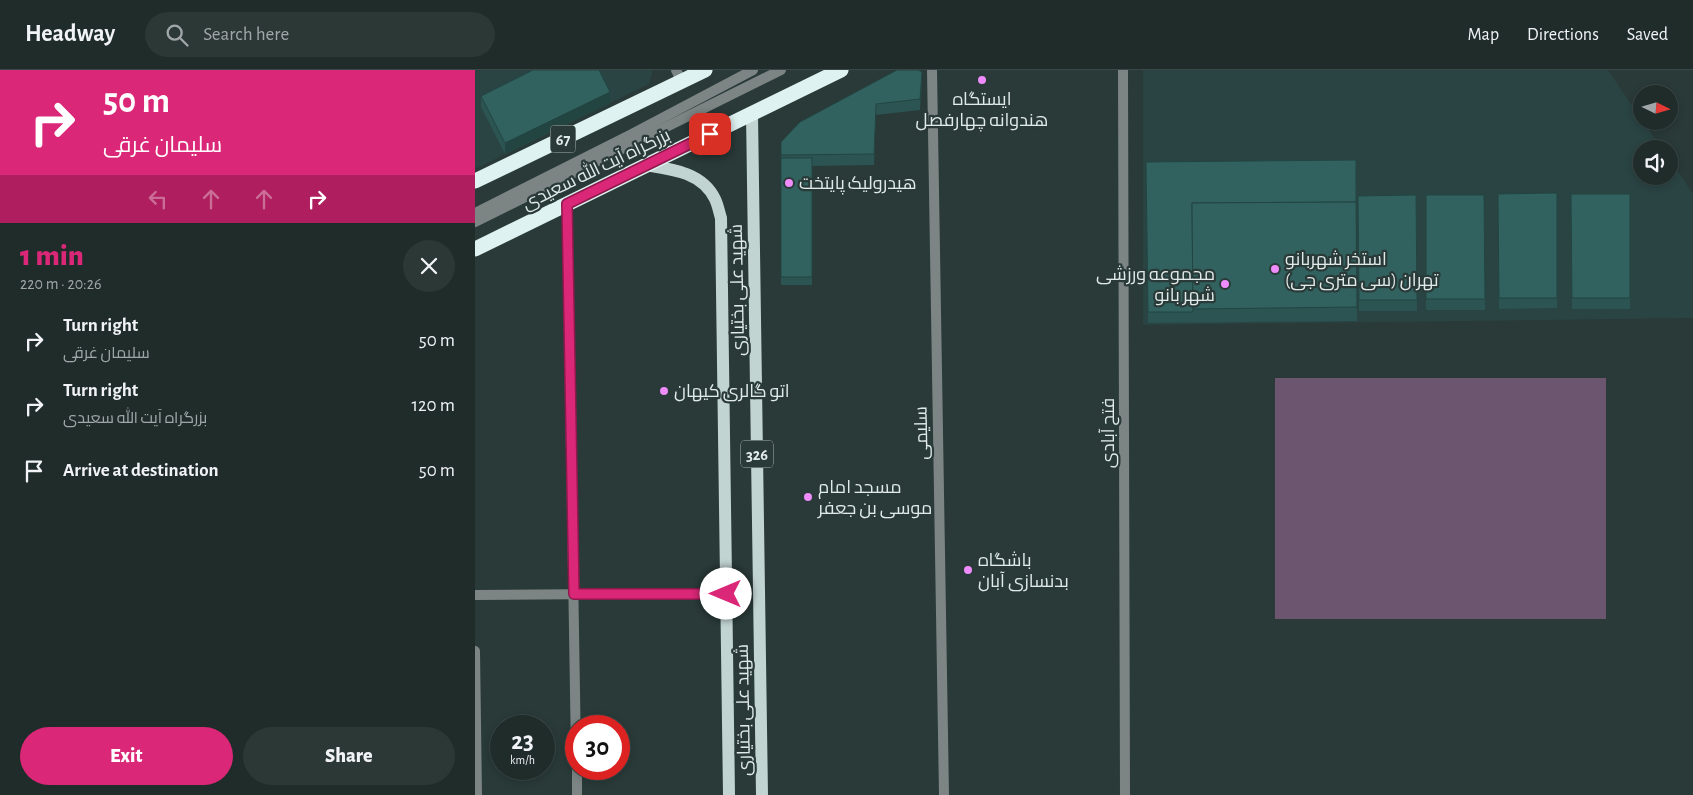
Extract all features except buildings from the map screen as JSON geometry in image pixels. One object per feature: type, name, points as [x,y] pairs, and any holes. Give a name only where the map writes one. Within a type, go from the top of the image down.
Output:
[{"type":"highway","name":"67","points":[[475,181],[679,76],[705,70]]},
{"type":"highway","name":"بزرگراه آیت الله سعیدی","points":[[475,250],[841,70]]},
{"type":"main road","name":"شهید علی بختیاری","points":[[752,114],[762,795]]},
{"type":"main road","name":"شهید علی بختیاری","points":[[645,165],[681,171],[694,177],[706,187],[715,199],[721,218],[729,795]]},
{"type":"street","points":[[475,213],[630,135],[753,70]]},
{"type":"street","points":[[475,222],[781,70]]},
{"type":"street","name":"سلیمی","points":[[932,70],[944,795]]},
{"type":"street","name":"فتح آبادی","points":[[1123,70],[1125,795]]},
{"type":"street","points":[[567,204],[576,715]]},
{"type":"street","points":[[475,594],[726,594]]},
{"type":"street","points":[[475,651],[477,795]]},
{"type":"street","points":[[577,780],[577,795]]},
{"type":"shaded area","points":[[475,70],[653,70],[649,84],[475,169]]},
{"type":"shaded area","points":[[1143,70],[1608,70],[1633,107],[1633,130],[1649,130],[1656,140],[1633,140],[1633,185],[1678,185],[1678,172],[1693,194],[1693,318],[1143,325]]},
{"type":"shaded area","points":[[1275,378],[1606,378],[1606,619],[1275,619]]},
{"type":"place","name":"ایستگاه هندوانه چهارفصل","points":[[982,80]]},
{"type":"place","name":"هیدرولیک پایتخت","points":[[789,183]]},
{"type":"place","name":"استخر شهربانو تهران (سی متری جی)","points":[[1275,269]]},
{"type":"place","name":"مجموعه ورزشی شهر بانو","points":[[1225,284]]},
{"type":"place","name":"اتو گالری کیهان","points":[[664,391]]},
{"type":"place","name":"مسجد امام موسی بن جعفر","points":[[808,497]]},
{"type":"place","name":"باشگاه بدنسازی آبان","points":[[968,570]]},
{"type":"route","points":[[710,134],[567,204],[574,594],[726,594]]}]
